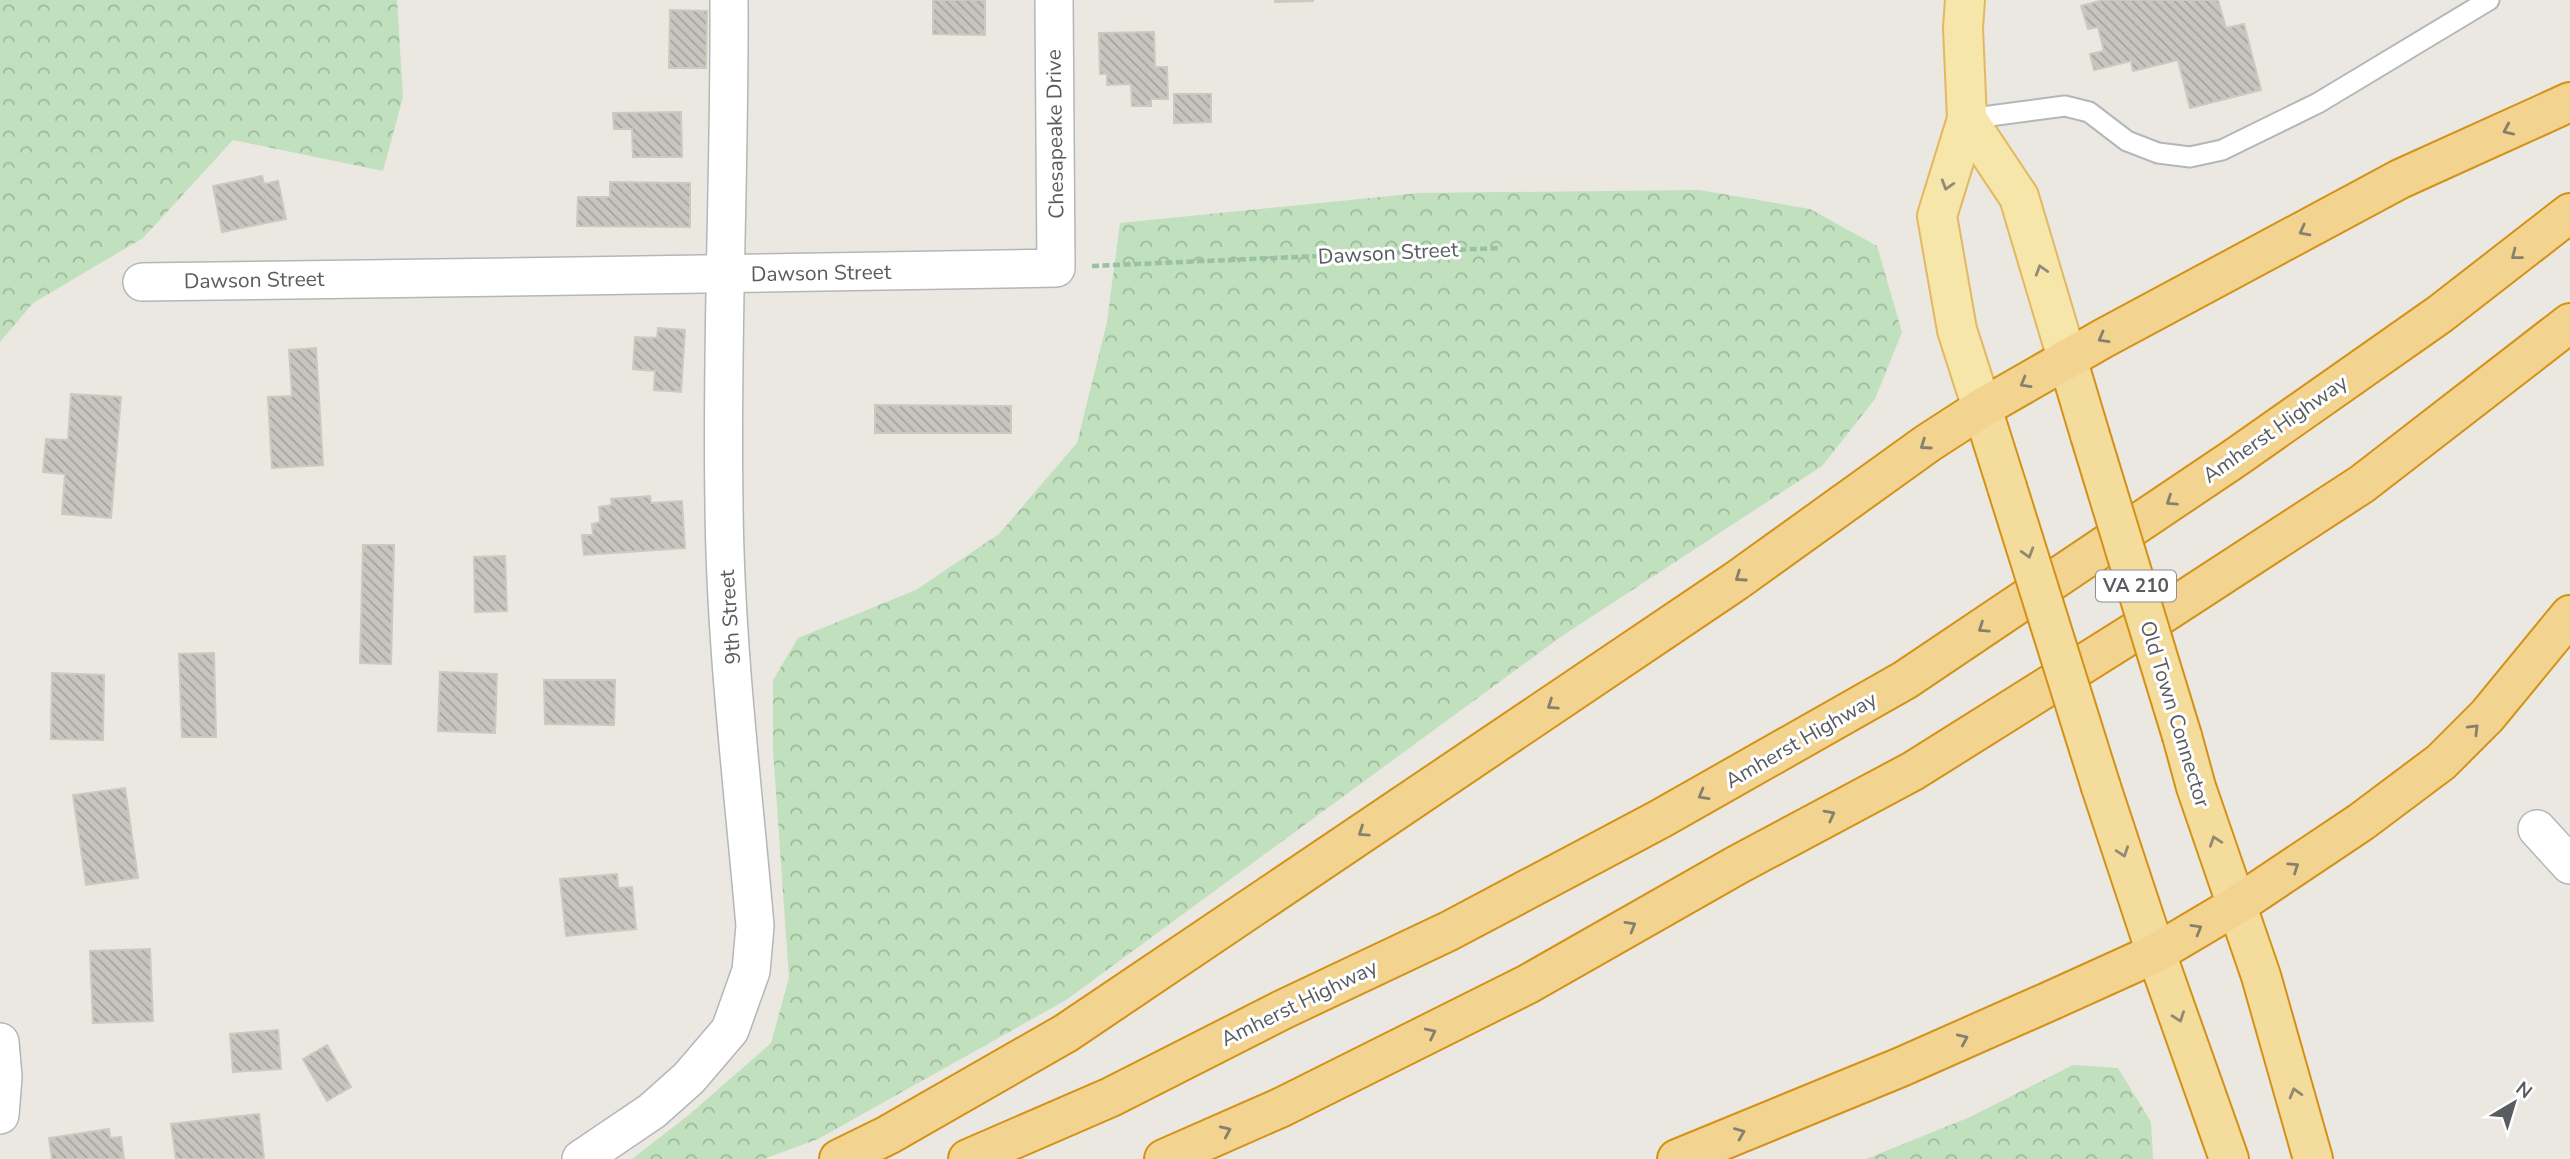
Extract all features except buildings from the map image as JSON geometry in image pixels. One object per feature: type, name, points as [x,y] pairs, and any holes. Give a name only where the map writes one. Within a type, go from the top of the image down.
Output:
[{"type":"highway","points":[[839,1159],[888,1135],[1066,1033],[1736,580],[1928,443],[1982,408],[2067,358],[2400,179],[2570,102]]},
{"type":"highway","name":"Amherst Highway","points":[[968,1159],[1111,1097],[1282,1010],[1449,930],[1660,819],[1905,680],[2440,314],[2570,213]]},
{"type":"highway","points":[[1164,1159],[1282,1107],[1528,984],[1737,865],[1913,771],[2135,632],[2362,484],[2570,323]]},
{"type":"highway","name":"Old Town Connector","points":[[2067,358],[2182,736],[2261,976],[2313,1159]]},
{"type":"highway","points":[[1982,408],[2101,787],[2156,953],[2230,1159]]},
{"type":"highway","points":[[1676,1159],[1901,1067],[2156,953],[2237,905],[2361,822],[2441,762],[2487,716],[2570,615]]},
{"type":"main road","points":[[1965,0],[1967,119],[1937,216],[1957,330],[1982,408]]},
{"type":"main road","name":"Old Town Connector","points":[[1967,119],[2019,197],[2067,358]]},
{"type":"street","name":"9th Street","points":[[581,1159],[652,1111],[690,1077],[730,1030],[751,971],[755,926],[731,643],[723,506],[729,0]]},
{"type":"street","name":"Chesapeake Drive","points":[[1054,0],[1056,268]]},
{"type":"street","name":"Dawson Street","points":[[142,282],[1056,268]]},
{"type":"street","points":[[2537,829],[2570,865]]},
{"type":"street","points":[[0,1042],[3,1077],[0,1115]]},
{"type":"lane","points":[[1967,119],[2065,106],[2089,112],[2127,141],[2158,153],[2190,156],[2222,150],[2318,103],[2488,0]]},
{"type":"path","name":"Dawson Street","points":[[1056,268],[1500,248]]},
{"type":"green space","points":[[0,0],[397,0],[403,97],[383,171],[233,140],[143,238],[33,303],[0,342]]},
{"type":"green space","points":[[1699,190],[1810,209],[1877,246],[1902,332],[1875,399],[1822,466],[1562,636],[1066,1000],[818,1139],[764,1159],[632,1159],[690,1114],[771,1043],[789,978],[773,749],[773,680],[798,638],[916,590],[999,534],[1077,443],[1107,322],[1120,223],[1420,193]]},
{"type":"green space","points":[[2073,1065],[2118,1068],[2151,1122],[2153,1159],[1866,1159],[1970,1117]]}]
